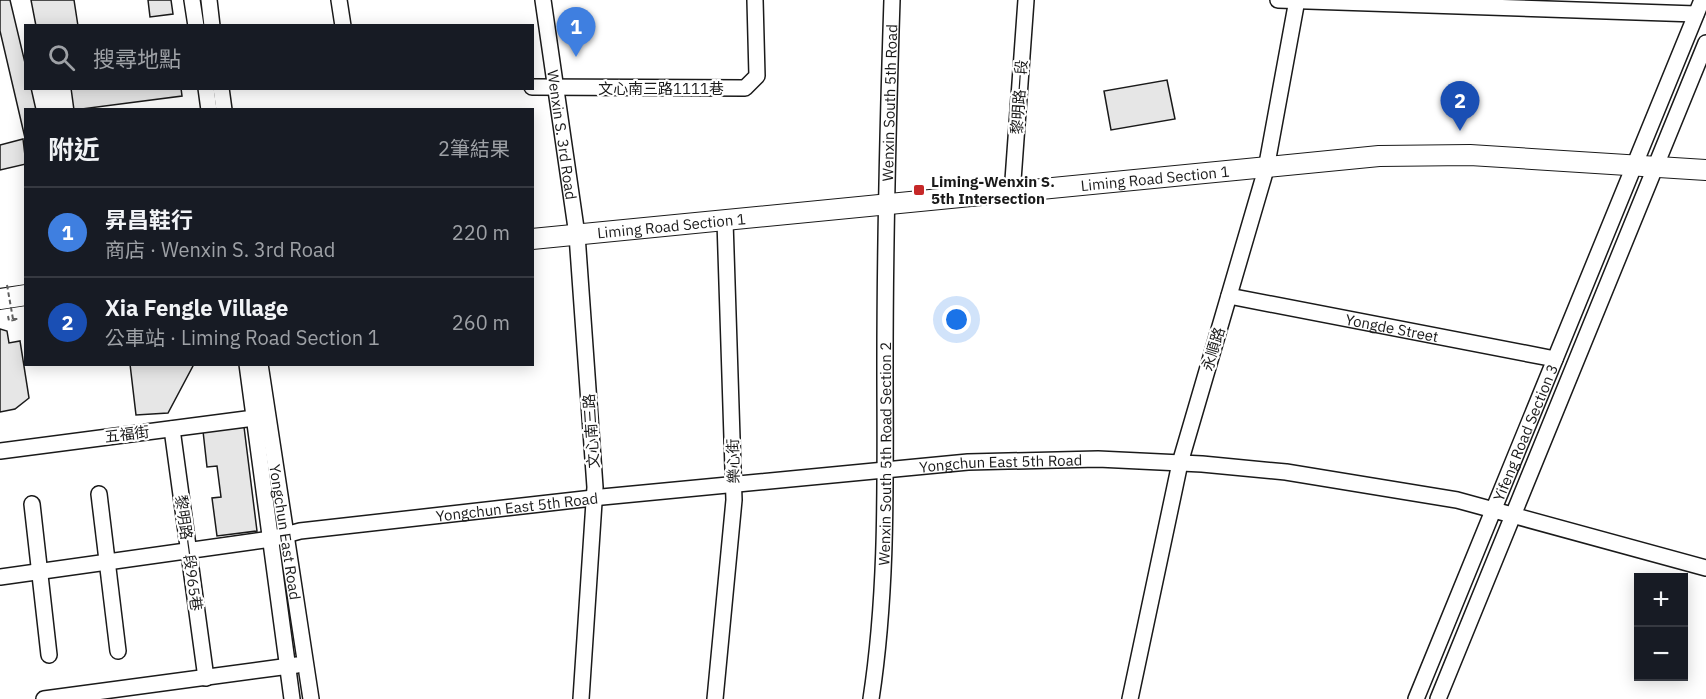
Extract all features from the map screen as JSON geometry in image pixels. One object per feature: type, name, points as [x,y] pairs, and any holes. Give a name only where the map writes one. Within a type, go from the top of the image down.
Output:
[{"type":"main road","name":"Liming Road Section 1","points":[[534,239],[1412,155],[1470,155],[1706,170]]},
{"type":"main road","points":[[3,292],[24,294]]},
{"type":"street","points":[[192,0],[196,24]]},
{"type":"street","points":[[209,0],[212,24]]},
{"type":"street","points":[[339,0],[343,24]]},
{"type":"street","name":"Wenxin S. 3rd Road","points":[[543,0],[577,235]]},
{"type":"street","name":"文心南三路1111巷","points":[[534,87],[745,88],[757,76],[755,0]]},
{"type":"street","name":"Wenxin South 5th Road","points":[[885,207],[892,0]]},
{"type":"street","name":"黎明路一段","points":[[1012,194],[1026,0]]},
{"type":"street","points":[[1278,0],[1699,7]]},
{"type":"street","name":"永順路","points":[[1130,699],[1180,463],[1266,169],[1297,1]]},
{"type":"street","name":"Yifeng Road Section 3","points":[[1416,699],[1699,7]]},
{"type":"street","name":"Yifeng Road Section 3","points":[[1438,699],[1706,43]]},
{"type":"street","points":[[206,90],[209,108]]},
{"type":"street","points":[[221,90],[224,108]]},
{"type":"street","name":"Wenxin South 5th Road Section 2","points":[[871,699],[879,628],[885,471],[885,207]]},
{"type":"street","name":"樂心街","points":[[715,699],[734,487],[725,221]]},
{"type":"street","name":"文心南三路","points":[[577,235],[595,498],[580,699]]},
{"type":"street","name":"Yongde Street","points":[[1229,296],[1555,359]]},
{"type":"street","name":"Yongchun East Road","points":[[247,366],[292,699]]},
{"type":"street","name":"Yongchun East Road","points":[[260,366],[311,699]]},
{"type":"street","name":"五福街","points":[[0,451],[254,418]]},
{"type":"street","name":"黎明路一段965巷","points":[[172,429],[206,678]]},
{"type":"street","name":"Yongchun East 5th Road","points":[[0,578],[271,539],[300,531],[595,498],[1024,459],[1098,459],[1180,463],[1286,472],[1457,500],[1706,568]]},
{"type":"street","points":[[99,494],[118,651]]},
{"type":"street","points":[[32,504],[49,655]]},
{"type":"street","points":[[44,699],[306,664]]},
{"type":"path","points":[[3,292],[13,319],[18,319],[9,321]]},
{"type":"building","points":[[0,0],[10,0],[24,59],[24,90],[31,90],[36,108],[24,108],[24,134],[0,31]]},
{"type":"building","points":[[31,0],[74,0],[78,24],[36,24]]},
{"type":"building","points":[[148,0],[171,0],[173,14],[150,17]]},
{"type":"building","points":[[1167,80],[1175,119],[1111,130],[1104,91]]},
{"type":"building","points":[[71,90],[181,90],[182,96],[74,108]]},
{"type":"building","points":[[23,139],[24,164],[0,170],[0,145]]},
{"type":"building","points":[[0,329],[7,331],[9,343],[20,341],[29,398],[15,409],[0,412]]},
{"type":"building","points":[[130,366],[193,366],[168,413],[136,415]]},
{"type":"building","points":[[244,427],[257,531],[217,536],[212,498],[221,497],[217,466],[207,467],[203,431]]},
{"type":"place","name":"昇昌鞋行","points":[[576,57]]},
{"type":"place","name":"Xia Fengle Village","points":[[1460,131]]},
{"type":"place","name":"Liming-Wenxin S. 5th Intersection","points":[[919,190]]}]
